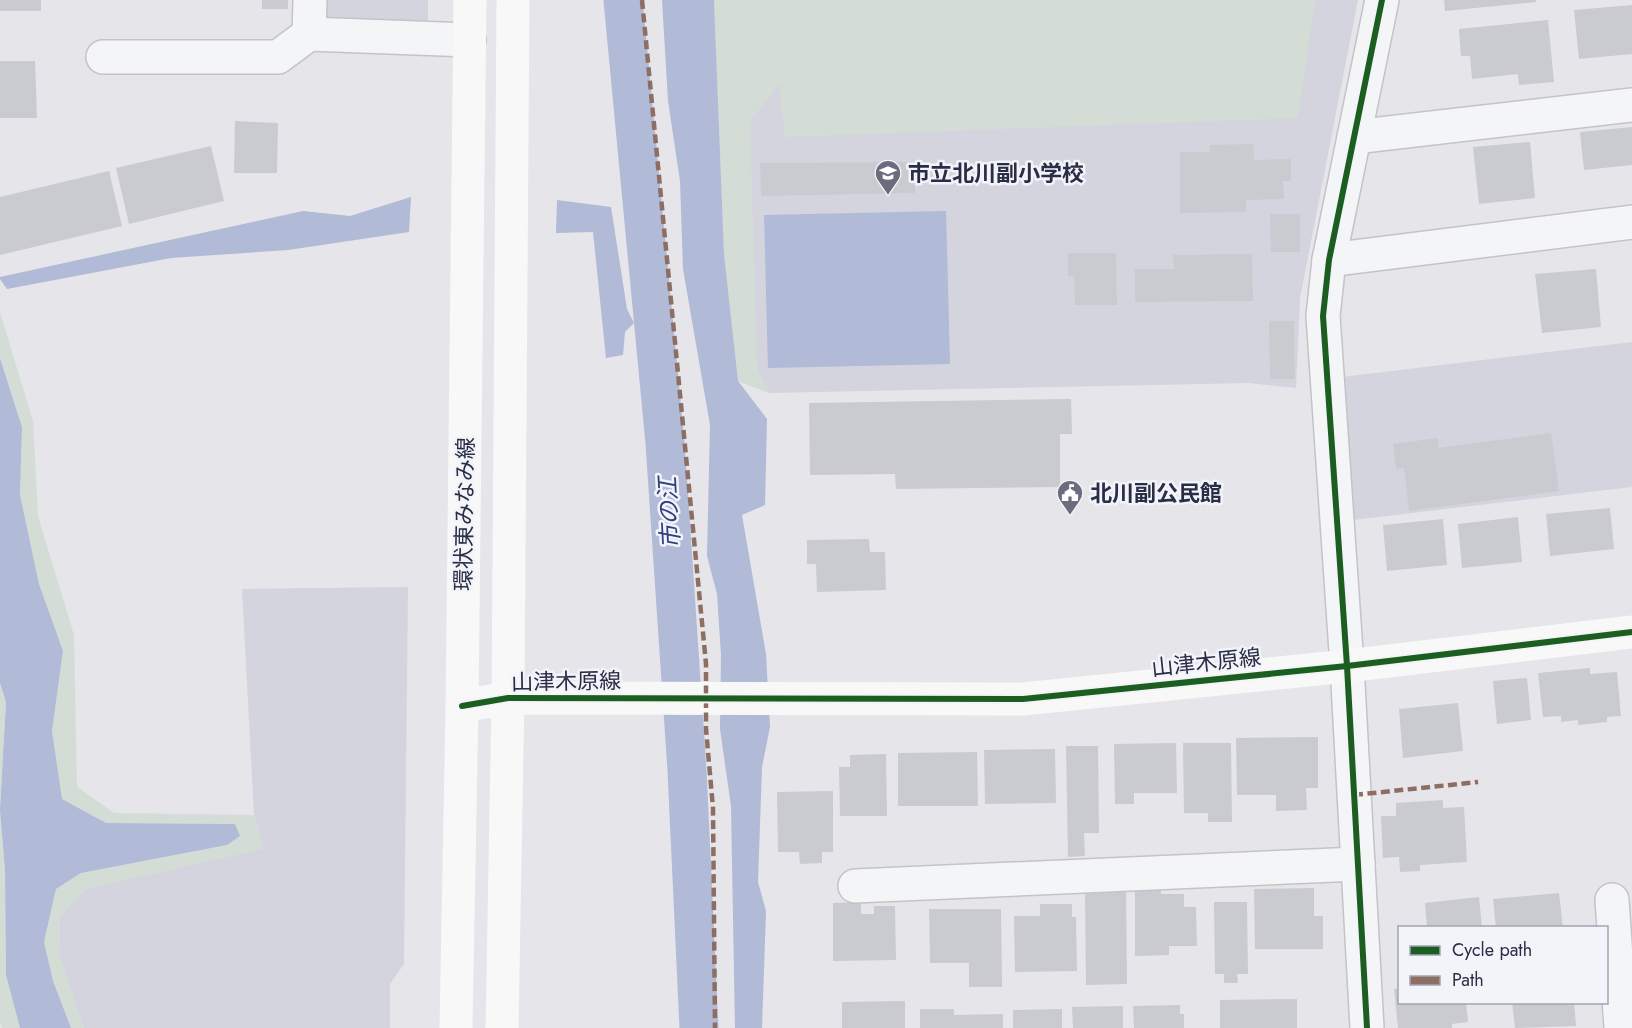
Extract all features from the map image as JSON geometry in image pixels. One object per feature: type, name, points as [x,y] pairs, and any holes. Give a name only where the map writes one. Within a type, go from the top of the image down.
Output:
[{"type":"street","points":[[309,34],[310,0]]},
{"type":"street","name":"環状東みなみ線","points":[[456,1028],[470,0]]},
{"type":"street","name":"環状東みなみ線","points":[[502,1028],[508,698],[513,0]]},
{"type":"street","points":[[1367,1028],[1347,666],[1323,316],[1329,260],[1382,0]]},
{"type":"street","points":[[103,57],[278,57],[309,34],[469,40]]},
{"type":"street","points":[[1354,137],[1632,105]]},
{"type":"street","points":[[1329,260],[1632,222]]},
{"type":"street","name":"山津木原線","points":[[462,706],[508,698],[1023,699],[1347,666],[1632,632]]},
{"type":"street","points":[[855,886],[1358,864]]},
{"type":"street","points":[[1612,900],[1621,1028]]},
{"type":"shaded area","points":[[317,0],[428,0],[428,32],[317,27]]},
{"type":"shaded area","name":"市立北川副小学校","points":[[714,0],[1358,0],[1300,298],[1296,388],[1249,383],[769,393],[738,381]]},
{"type":"shaded area","points":[[714,0],[1315,0],[1298,118],[785,137],[779,84],[750,122],[757,368],[769,393],[738,381],[724,254]]},
{"type":"shaded area","points":[[0,312],[33,421],[38,516],[74,635],[77,787],[114,813],[254,815],[263,849],[85,889],[60,916],[59,954],[84,1028],[71,1028],[53,981],[44,942],[56,889],[81,873],[227,845],[234,824],[106,823],[61,799],[52,731],[63,651],[39,584],[20,495],[22,427],[0,358]]},
{"type":"shaded area","points":[[1632,342],[1632,487],[1353,520],[1342,377]]},
{"type":"shaded area","points":[[408,587],[404,964],[390,984],[390,1028],[84,1028],[59,954],[60,916],[85,889],[263,848],[254,815],[242,589]]},
{"type":"shaded area","points":[[0,683],[6,702],[0,810]]},
{"type":"shaded area","points":[[0,810],[5,870],[6,975],[20,1028],[2,1028],[0,1022]]},
{"type":"water","points":[[662,0],[714,0],[724,254],[738,381],[767,419],[765,505],[742,515],[766,654],[770,727],[762,767],[758,882],[766,911],[762,1028],[735,1028],[731,806],[720,729],[721,655],[717,594],[707,556],[710,425],[683,269],[680,181],[668,101]]},
{"type":"water","points":[[411,197],[409,232],[288,250],[171,258],[7,289],[0,279],[0,277],[303,211],[350,216]]},
{"type":"water","points":[[557,200],[611,207],[627,309],[634,323],[625,332],[623,355],[606,358],[593,232],[556,233]]},
{"type":"water","points":[[946,211],[950,364],[768,368],[764,215]]},
{"type":"water","points":[[0,358],[22,427],[20,495],[39,584],[63,651],[52,731],[62,799],[106,823],[235,824],[240,836],[227,845],[81,873],[56,889],[44,942],[53,981],[71,1028],[20,1028],[6,975],[5,870],[0,810],[6,702],[0,683]]},
{"type":"building","points":[[0,0],[41,0],[41,11],[0,11]]},
{"type":"building","points":[[262,0],[288,0],[288,9],[262,9]]},
{"type":"building","points":[[1444,0],[1536,0],[1536,2],[1445,11]]},
{"type":"building","points":[[1632,5],[1632,54],[1579,59],[1574,10]]},
{"type":"building","points":[[1548,20],[1554,82],[1519,85],[1518,74],[1472,79],[1470,56],[1461,56],[1459,29]]},
{"type":"building","points":[[0,61],[35,61],[37,118],[0,118]]},
{"type":"building","points":[[235,121],[278,123],[277,173],[234,173]]},
{"type":"building","points":[[1632,127],[1632,165],[1584,170],[1580,132]]},
{"type":"building","points":[[1530,142],[1535,198],[1479,204],[1473,147]]},
{"type":"building","points":[[1253,144],[1254,160],[1291,159],[1291,181],[1283,181],[1284,199],[1246,200],[1246,212],[1180,213],[1180,152],[1210,152],[1210,145]]},
{"type":"building","points":[[211,146],[224,201],[129,224],[116,168]]},
{"type":"building","points":[[914,162],[915,193],[761,196],[760,163]]},
{"type":"building","points":[[109,171],[122,226],[0,255],[0,197]]},
{"type":"building","points":[[1270,214],[1300,214],[1300,252],[1271,252]]},
{"type":"building","points":[[1068,253],[1116,253],[1117,305],[1075,305],[1074,276],[1068,276]]},
{"type":"building","points":[[1252,254],[1253,301],[1135,302],[1135,269],[1174,269],[1173,255]]},
{"type":"building","points":[[1596,269],[1601,327],[1542,333],[1535,274]]},
{"type":"building","points":[[1269,321],[1294,321],[1295,379],[1270,379]]},
{"type":"building","points":[[1071,399],[1072,434],[1060,434],[1060,487],[896,489],[895,474],[810,475],[809,403]]},
{"type":"building","points":[[1551,433],[1559,491],[1409,511],[1404,468],[1396,469],[1393,444],[1438,438],[1439,448]]},
{"type":"building","points":[[1610,508],[1614,549],[1550,556],[1546,514]]},
{"type":"building","points":[[1518,517],[1522,562],[1462,568],[1458,524]]},
{"type":"building","points":[[1443,519],[1447,565],[1387,571],[1383,525]]},
{"type":"building","points":[[869,539],[870,552],[885,552],[886,590],[817,592],[816,564],[807,564],[807,540]]},
{"type":"building","points":[[1590,668],[1590,674],[1617,672],[1621,716],[1607,717],[1607,722],[1578,725],[1578,720],[1561,722],[1561,716],[1543,717],[1538,673]]},
{"type":"building","points":[[1527,678],[1531,720],[1497,724],[1493,681]]},
{"type":"building","points":[[1458,703],[1463,751],[1403,758],[1399,709]]},
{"type":"building","points":[[1318,737],[1318,788],[1306,788],[1307,810],[1276,811],[1276,795],[1237,795],[1236,738]]},
{"type":"building","points":[[1176,743],[1177,793],[1134,793],[1134,804],[1115,804],[1114,744]]},
{"type":"building","points":[[1183,743],[1231,743],[1232,822],[1208,822],[1208,813],[1184,813]]},
{"type":"building","points":[[1066,746],[1098,746],[1099,833],[1084,833],[1085,856],[1068,857]]},
{"type":"building","points":[[1055,749],[1056,803],[985,804],[984,750]]},
{"type":"building","points":[[977,752],[978,806],[898,806],[898,753]]},
{"type":"building","points":[[886,754],[887,816],[840,816],[839,767],[850,767],[850,755]]},
{"type":"building","points":[[833,791],[833,852],[822,852],[822,863],[800,864],[799,852],[778,852],[777,792]]},
{"type":"building","points":[[1443,800],[1443,808],[1464,807],[1467,862],[1420,865],[1420,871],[1400,872],[1399,857],[1383,858],[1381,816],[1396,816],[1396,803]]},
{"type":"building","points":[[1135,885],[1161,885],[1161,894],[1184,894],[1184,907],[1196,907],[1197,946],[1169,946],[1169,955],[1135,956]]},
{"type":"building","points":[[1126,888],[1127,984],[1086,985],[1085,889]]},
{"type":"building","points":[[1314,888],[1314,916],[1323,916],[1323,949],[1255,949],[1254,889]]},
{"type":"building","points":[[1559,893],[1563,926],[1496,926],[1493,899]]},
{"type":"building","points":[[1479,897],[1482,926],[1427,926],[1425,903]]},
{"type":"building","points":[[861,902],[861,914],[874,914],[874,906],[895,906],[896,960],[833,961],[833,903]]},
{"type":"building","points":[[1214,902],[1247,902],[1248,974],[1237,974],[1238,983],[1224,983],[1224,974],[1215,974]]},
{"type":"building","points":[[1040,904],[1072,904],[1072,917],[1076,917],[1077,971],[1015,972],[1014,916],[1040,916]]},
{"type":"building","points":[[929,909],[1001,909],[1002,987],[969,987],[969,963],[930,963]]},
{"type":"building","points":[[1394,989],[1398,989],[1398,1004],[1466,1004],[1468,1022],[1452,1024],[1452,1028],[1398,1028]]},
{"type":"building","points":[[1297,999],[1297,1028],[1220,1028],[1220,1000]]},
{"type":"building","points":[[905,1001],[905,1028],[842,1028],[842,1002]]},
{"type":"building","points":[[1512,1004],[1574,1004],[1576,1026],[1515,1028]]},
{"type":"building","points":[[1180,1005],[1180,1014],[1184,1014],[1184,1028],[1134,1028],[1133,1006]]},
{"type":"building","points":[[1123,1006],[1123,1028],[1073,1028],[1072,1007]]},
{"type":"building","points":[[920,1009],[954,1009],[954,1015],[1003,1014],[1003,1028],[920,1028]]},
{"type":"building","points":[[1062,1009],[1062,1028],[1013,1028],[1013,1010]]},
{"type":"waterway","name":"市の江","points":[[623,0],[665,443],[687,770],[699,1028]]},
{"type":"marked path","points":[[642,0],[706,664],[706,729],[713,808],[715,1028]]},
{"type":"marked path","points":[[1354,795],[1478,782]]},
{"type":"cycle path","points":[[1367,1028],[1347,666],[1323,316],[1329,260],[1382,0]]},
{"type":"cycle path","points":[[462,706],[508,698],[1023,699],[1347,666],[1632,632]]},
{"type":"place","name":"市立北川副小学校","points":[[888,196]]},
{"type":"place","name":"北川副公民館","points":[[1070,516]]}]
